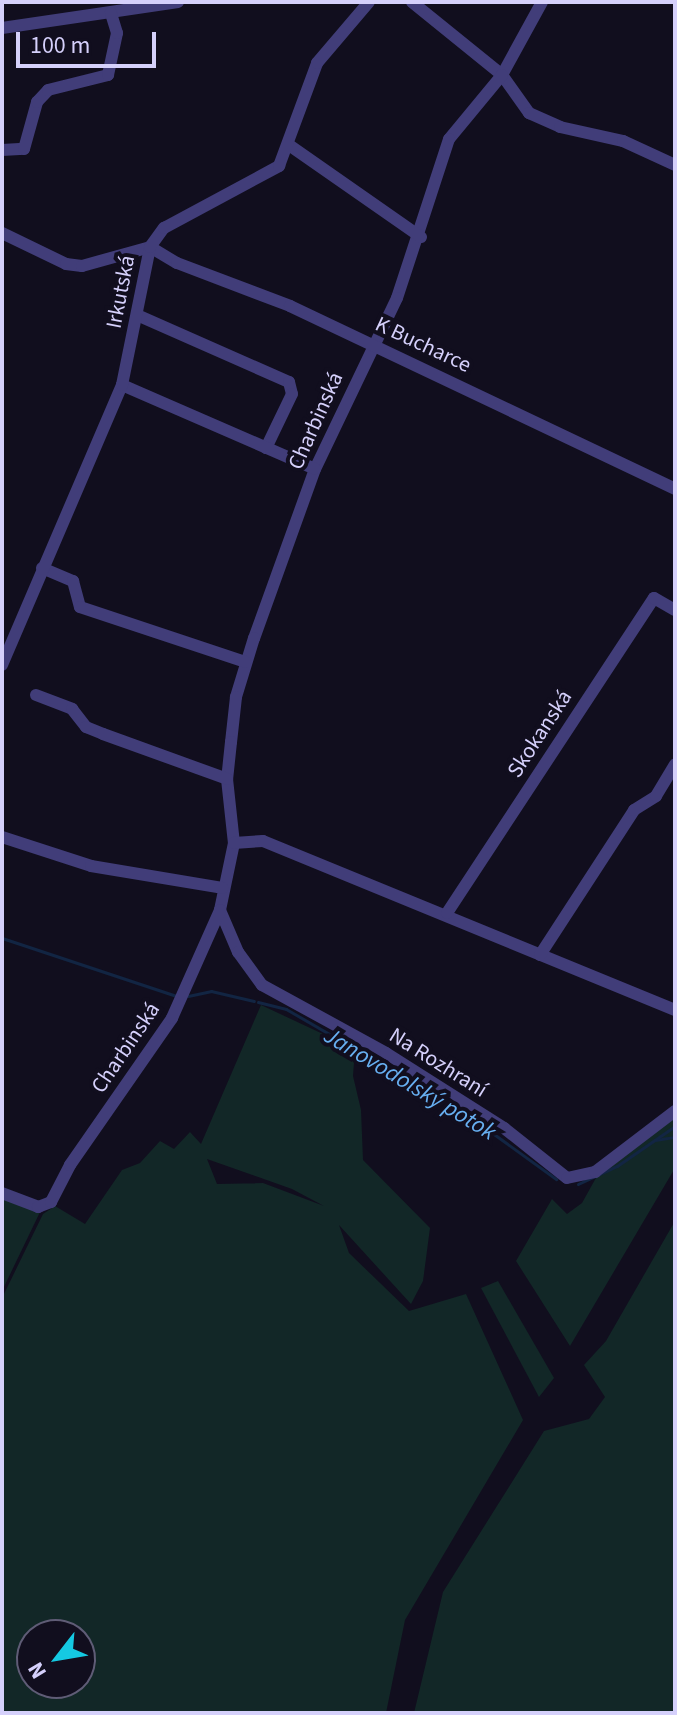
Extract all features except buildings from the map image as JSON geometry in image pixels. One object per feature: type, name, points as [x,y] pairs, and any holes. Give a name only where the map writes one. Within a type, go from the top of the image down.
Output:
[{"type":"street","points":[[2,28],[178,2]]},
{"type":"street","name":"Irkutská","points":[[2,665],[122,385],[150,247],[164,228],[279,166],[317,63],[369,2]]},
{"type":"street","points":[[412,2],[502,75],[517,102],[544,122],[623,141],[675,165]]},
{"type":"street","name":"Charbinská","points":[[222,888],[234,843],[227,779],[245,662],[315,469],[351,385],[377,346],[421,237],[449,139],[502,75],[542,2]]},
{"type":"street","points":[[2,150],[24,149],[37,102],[48,90],[108,75],[117,33],[111,13]]},
{"type":"street","points":[[289,145],[421,237]]},
{"type":"street","points":[[2,233],[74,265],[150,247]]},
{"type":"street","name":"K Bucharce","points":[[150,247],[177,263],[377,346],[675,489]]},
{"type":"street","points":[[137,315],[289,382],[292,394],[266,448]]},
{"type":"street","points":[[122,385],[315,469]]},
{"type":"street","points":[[42,568],[73,581],[80,607],[245,662]]},
{"type":"street","name":"Skokanská","points":[[447,913],[654,598],[675,610]]},
{"type":"street","points":[[36,695],[72,709],[86,727],[227,779]]},
{"type":"street","points":[[540,955],[634,810],[656,796],[675,764]]},
{"type":"street","points":[[2,837],[91,866],[222,888]]},
{"type":"street","points":[[234,843],[263,841],[447,913],[675,1010]]},
{"type":"street","name":"Na Rozhraní","points":[[222,888],[220,910],[238,952],[262,985],[386,1053],[504,1128],[567,1178],[595,1172],[675,1111]]},
{"type":"street","name":"Charbinská","points":[[2,1193],[38,1207],[51,1202],[70,1165],[172,1018],[220,910]]},
{"type":"green space","points":[[261,1005],[355,1049],[353,1076],[361,1110],[363,1160],[430,1228],[423,1281],[411,1304],[339,1225],[349,1253],[409,1311],[466,1294],[523,1420],[405,1620],[386,1713],[2,1713],[2,1298],[43,1214],[55,1206],[85,1224],[122,1170],[140,1163],[160,1141],[174,1149],[190,1132],[201,1144]],"holes":[[[207,1159],[292,1189],[324,1206],[263,1183],[217,1184]]]},
{"type":"green space","points":[[675,1116],[675,1168],[570,1346],[516,1261],[552,1199],[567,1214],[582,1203],[597,1176]]},
{"type":"green space","points":[[2,1197],[41,1210],[2,1291]]},
{"type":"green space","points":[[675,1221],[675,1713],[414,1713],[443,1592],[544,1431],[589,1419],[605,1397],[584,1365],[606,1341]]},
{"type":"green space","points":[[498,1281],[554,1378],[539,1397],[481,1288]]},
{"type":"waterway","name":"Janovodolský potok","points":[[2,938],[176,996]]},
{"type":"waterway","name":"Janovodolský potok","points":[[188,996],[211,991],[254,1001]]},
{"type":"waterway","name":"Janovodolský potok","points":[[258,1002],[286,1009],[459,1109],[556,1179]]},
{"type":"waterway","name":"Janovodolský potok","points":[[578,1184],[617,1166],[675,1126]]},
{"type":"waterway","points":[[655,1140],[675,1137]]}]
